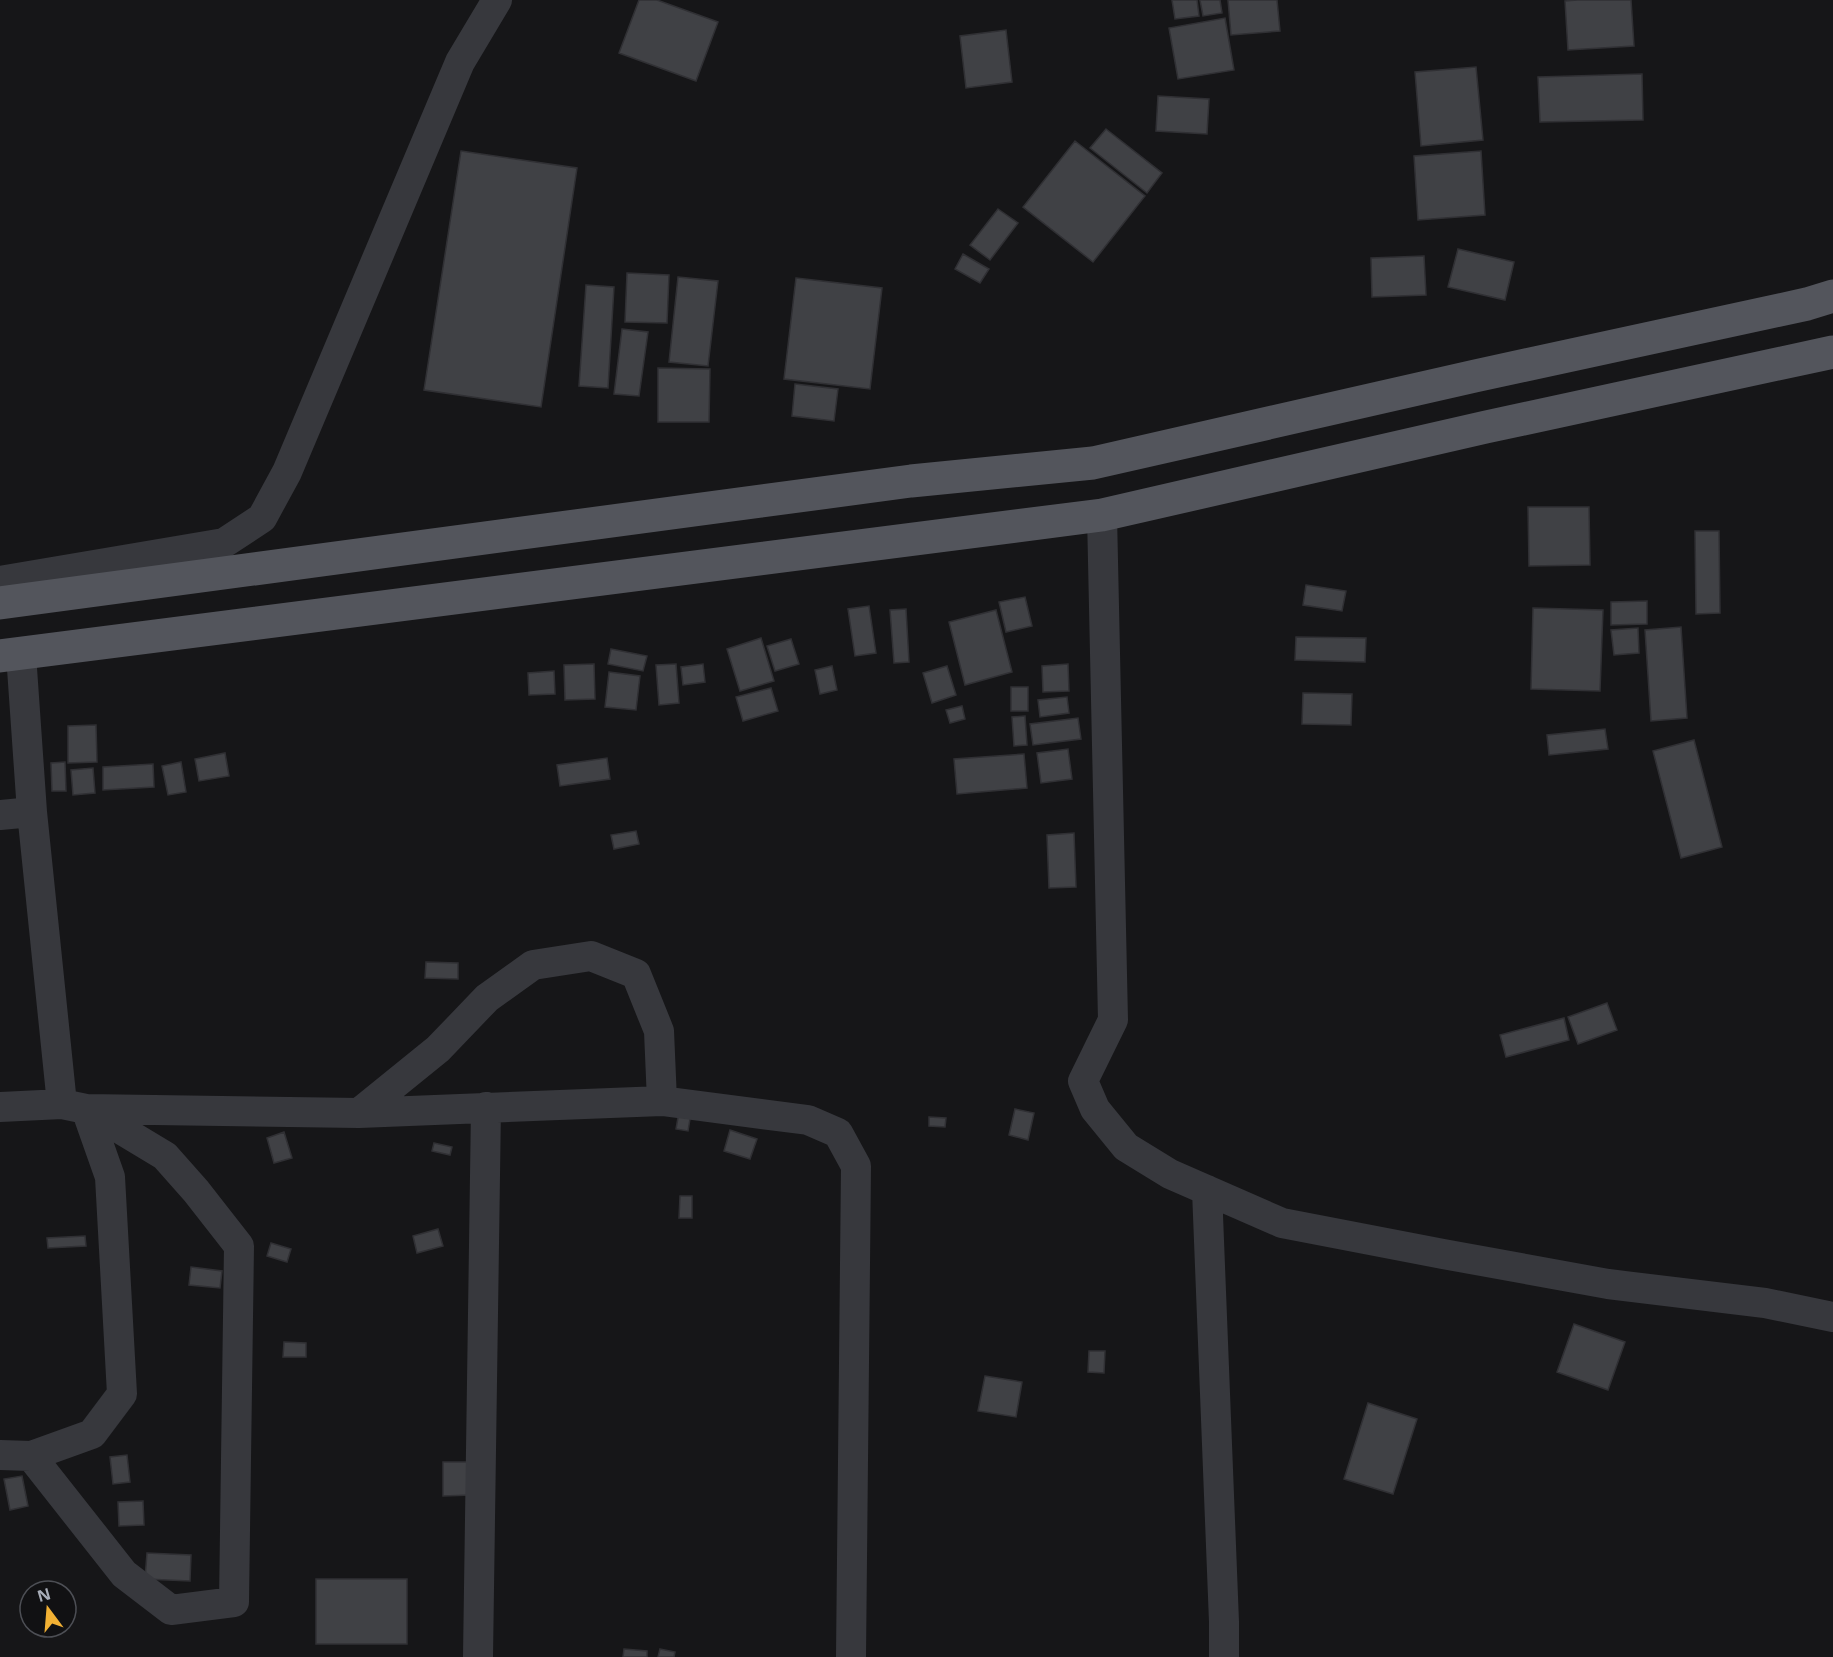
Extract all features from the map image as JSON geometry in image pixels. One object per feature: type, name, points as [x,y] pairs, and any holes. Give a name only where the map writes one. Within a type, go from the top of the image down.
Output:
[{"type":"main road","points":[[0,603],[911,481],[1093,463],[1807,304],[1833,296]]},
{"type":"main road","points":[[10,655],[1102,515],[1833,351]]},
{"type":"street","points":[[0,581],[224,543],[262,518],[287,472],[460,62],[497,0]]},
{"type":"street","points":[[1102,515],[1113,1020],[1083,1081],[1095,1109],[1126,1147],[1170,1174],[1282,1223],[1608,1284],[1765,1303],[1833,1317]]},
{"type":"street","points":[[0,1455],[30,1456],[92,1434],[123,1394],[110,1177],[74,1106],[10,655]]},
{"type":"street","points":[[0,815],[32,812]]},
{"type":"street","points":[[359,1113],[438,1049],[488,998],[532,965],[591,956],[636,974],[658,1031],[662,1101]]},
{"type":"street","points":[[0,1107],[74,1106],[359,1113],[662,1101],[808,1120],[838,1133],[856,1166],[851,1657]]},
{"type":"street","points":[[30,1456],[124,1574],[171,1610],[234,1602],[239,1246],[165,1155],[74,1106]]},
{"type":"street","points":[[478,1657],[486,1107]]},
{"type":"street","points":[[1207,1190],[1224,1657]]},
{"type":"building","points":[[639,0],[657,0],[718,22],[696,81],[619,53]]},
{"type":"building","points":[[1172,0],[1197,0],[1199,16],[1175,19]]},
{"type":"building","points":[[1200,0],[1220,0],[1222,13],[1203,16]]},
{"type":"building","points":[[1228,0],[1277,0],[1280,31],[1231,35]]},
{"type":"building","points":[[1631,0],[1634,46],[1568,50],[1565,1]]},
{"type":"building","points":[[1225,18],[1234,70],[1178,79],[1169,28]]},
{"type":"building","points":[[1006,30],[1012,82],[966,88],[960,36]]},
{"type":"building","points":[[1476,67],[1483,140],[1421,146],[1415,72]]},
{"type":"building","points":[[1642,74],[1643,120],[1540,122],[1538,77]]},
{"type":"building","points":[[1158,96],[1209,99],[1207,134],[1156,131]]},
{"type":"building","points":[[1106,129],[1162,173],[1147,193],[1090,148]]},
{"type":"building","points":[[1075,141],[1145,196],[1093,262],[1023,207]]},
{"type":"building","points":[[461,151],[577,168],[541,407],[424,390]]},
{"type":"building","points":[[1481,151],[1485,215],[1418,220],[1414,156]]},
{"type":"building","points":[[998,209],[1018,223],[990,260],[970,245]]},
{"type":"building","points":[[1458,249],[1514,262],[1505,300],[1448,287]]},
{"type":"building","points":[[963,254],[989,269],[980,283],[955,269]]},
{"type":"building","points":[[1424,256],[1426,295],[1372,297],[1371,258]]},
{"type":"building","points":[[627,273],[669,275],[667,323],[625,322]]},
{"type":"building","points":[[678,277],[718,281],[708,366],[669,362]]},
{"type":"building","points":[[796,278],[882,288],[870,389],[784,379]]},
{"type":"building","points":[[586,285],[614,287],[608,388],[579,386]]},
{"type":"building","points":[[622,329],[648,332],[639,396],[614,394]]},
{"type":"building","points":[[658,368],[710,369],[709,422],[658,422]]},
{"type":"building","points":[[795,384],[838,389],[834,421],[792,416]]},
{"type":"building","points":[[1528,507],[1589,507],[1590,565],[1529,566]]},
{"type":"building","points":[[1695,531],[1719,531],[1720,613],[1696,614]]},
{"type":"building","points":[[1306,585],[1346,591],[1342,611],[1303,605]]},
{"type":"building","points":[[1025,597],[1032,626],[1006,632],[999,602]]},
{"type":"building","points":[[1647,601],[1647,624],[1611,625],[1611,602]]},
{"type":"building","points":[[869,606],[876,653],[855,656],[848,609]]},
{"type":"building","points":[[1533,608],[1603,610],[1600,691],[1531,689]]},
{"type":"building","points":[[906,609],[909,662],[894,663],[890,610]]},
{"type":"building","points":[[996,610],[1012,672],[965,685],[949,622]]},
{"type":"building","points":[[1681,627],[1687,718],[1651,721],[1645,630]]},
{"type":"building","points":[[1638,628],[1639,653],[1614,655],[1611,630]]},
{"type":"building","points":[[1296,637],[1366,638],[1365,662],[1295,660]]},
{"type":"building","points":[[761,638],[774,681],[740,691],[727,649]]},
{"type":"building","points":[[791,639],[799,664],[775,671],[767,646]]},
{"type":"building","points":[[611,649],[647,656],[643,671],[608,664]]},
{"type":"building","points":[[594,664],[595,699],[565,700],[564,665]]},
{"type":"building","points":[[676,664],[679,703],[659,705],[656,665]]},
{"type":"building","points":[[703,664],[705,682],[683,685],[681,667]]},
{"type":"building","points":[[1068,664],[1069,691],[1043,692],[1042,666]]},
{"type":"building","points":[[832,666],[837,690],[820,694],[815,670]]},
{"type":"building","points":[[947,666],[956,695],[932,703],[923,673]]},
{"type":"building","points":[[554,671],[555,694],[529,695],[528,673]]},
{"type":"building","points":[[609,672],[640,676],[636,710],[605,707]]},
{"type":"building","points":[[1011,687],[1028,687],[1028,711],[1011,711]]},
{"type":"building","points":[[771,688],[778,711],[743,721],[736,697]]},
{"type":"building","points":[[1303,693],[1352,694],[1351,725],[1302,724]]},
{"type":"building","points":[[1067,697],[1069,713],[1040,717],[1038,700]]},
{"type":"building","points":[[962,706],[965,719],[950,723],[946,710]]},
{"type":"building","points":[[1025,716],[1027,745],[1014,746],[1012,717]]},
{"type":"building","points":[[1078,718],[1081,739],[1033,745],[1030,724]]},
{"type":"building","points":[[96,725],[97,762],[68,763],[68,726]]},
{"type":"building","points":[[1605,729],[1608,749],[1549,755],[1547,735]]},
{"type":"building","points":[[1694,740],[1722,847],[1681,858],[1653,751]]},
{"type":"building","points":[[1068,749],[1072,779],[1041,783],[1037,753]]},
{"type":"building","points":[[225,753],[229,776],[199,781],[195,759]]},
{"type":"building","points":[[1024,754],[1027,788],[957,794],[954,759]]},
{"type":"building","points":[[607,758],[610,779],[560,786],[557,765]]},
{"type":"building","points":[[65,762],[66,791],[52,791],[51,763]]},
{"type":"building","points":[[181,762],[186,792],[168,795],[162,766]]},
{"type":"building","points":[[153,764],[154,787],[103,790],[103,767]]},
{"type":"building","points":[[93,768],[95,793],[73,795],[71,770]]},
{"type":"building","points":[[636,831],[639,844],[614,849],[611,835]]},
{"type":"building","points":[[1074,833],[1076,887],[1049,888],[1047,835]]},
{"type":"building","points":[[426,962],[458,963],[458,979],[425,978]]},
{"type":"building","points":[[1607,1003],[1617,1030],[1578,1044],[1568,1017]]},
{"type":"building","points":[[1564,1018],[1569,1040],[1506,1057],[1500,1035]]},
{"type":"building","points":[[1015,1109],[1034,1113],[1028,1140],[1009,1135]]},
{"type":"building","points":[[679,1112],[691,1113],[688,1131],[676,1129]]},
{"type":"building","points":[[929,1117],[946,1118],[945,1127],[929,1126]]},
{"type":"building","points":[[730,1130],[757,1139],[750,1159],[724,1151]]},
{"type":"building","points":[[284,1132],[292,1158],[274,1163],[267,1138]]},
{"type":"building","points":[[434,1143],[452,1147],[450,1155],[432,1151]]},
{"type":"building","points":[[680,1196],[692,1196],[692,1218],[679,1218]]},
{"type":"building","points":[[438,1229],[443,1246],[417,1253],[413,1236]]},
{"type":"building","points":[[85,1236],[86,1246],[48,1248],[47,1238]]},
{"type":"building","points":[[271,1243],[291,1249],[287,1262],[267,1256]]},
{"type":"building","points":[[191,1267],[222,1271],[220,1288],[189,1285]]},
{"type":"building","points":[[1574,1324],[1625,1342],[1608,1390],[1557,1372]]},
{"type":"building","points":[[284,1342],[306,1343],[306,1357],[283,1357]]},
{"type":"building","points":[[1089,1351],[1105,1351],[1104,1373],[1088,1372]]},
{"type":"building","points":[[985,1376],[1022,1382],[1016,1417],[978,1411]]},
{"type":"building","points":[[1368,1403],[1417,1419],[1393,1494],[1344,1479]]},
{"type":"building","points":[[127,1455],[130,1482],[113,1484],[110,1457]]},
{"type":"building","points":[[443,1462],[471,1462],[472,1495],[443,1496]]},
{"type":"building","points":[[22,1476],[28,1506],[10,1510],[4,1479]]},
{"type":"building","points":[[143,1501],[144,1525],[119,1526],[118,1502]]},
{"type":"building","points":[[147,1553],[191,1555],[190,1581],[145,1579]]},
{"type":"building","points":[[316,1579],[407,1579],[407,1644],[316,1644]]},
{"type":"building","points":[[624,1649],[647,1651],[647,1657],[623,1657]]},
{"type":"building","points":[[660,1649],[675,1652],[674,1657],[658,1657]]}]
